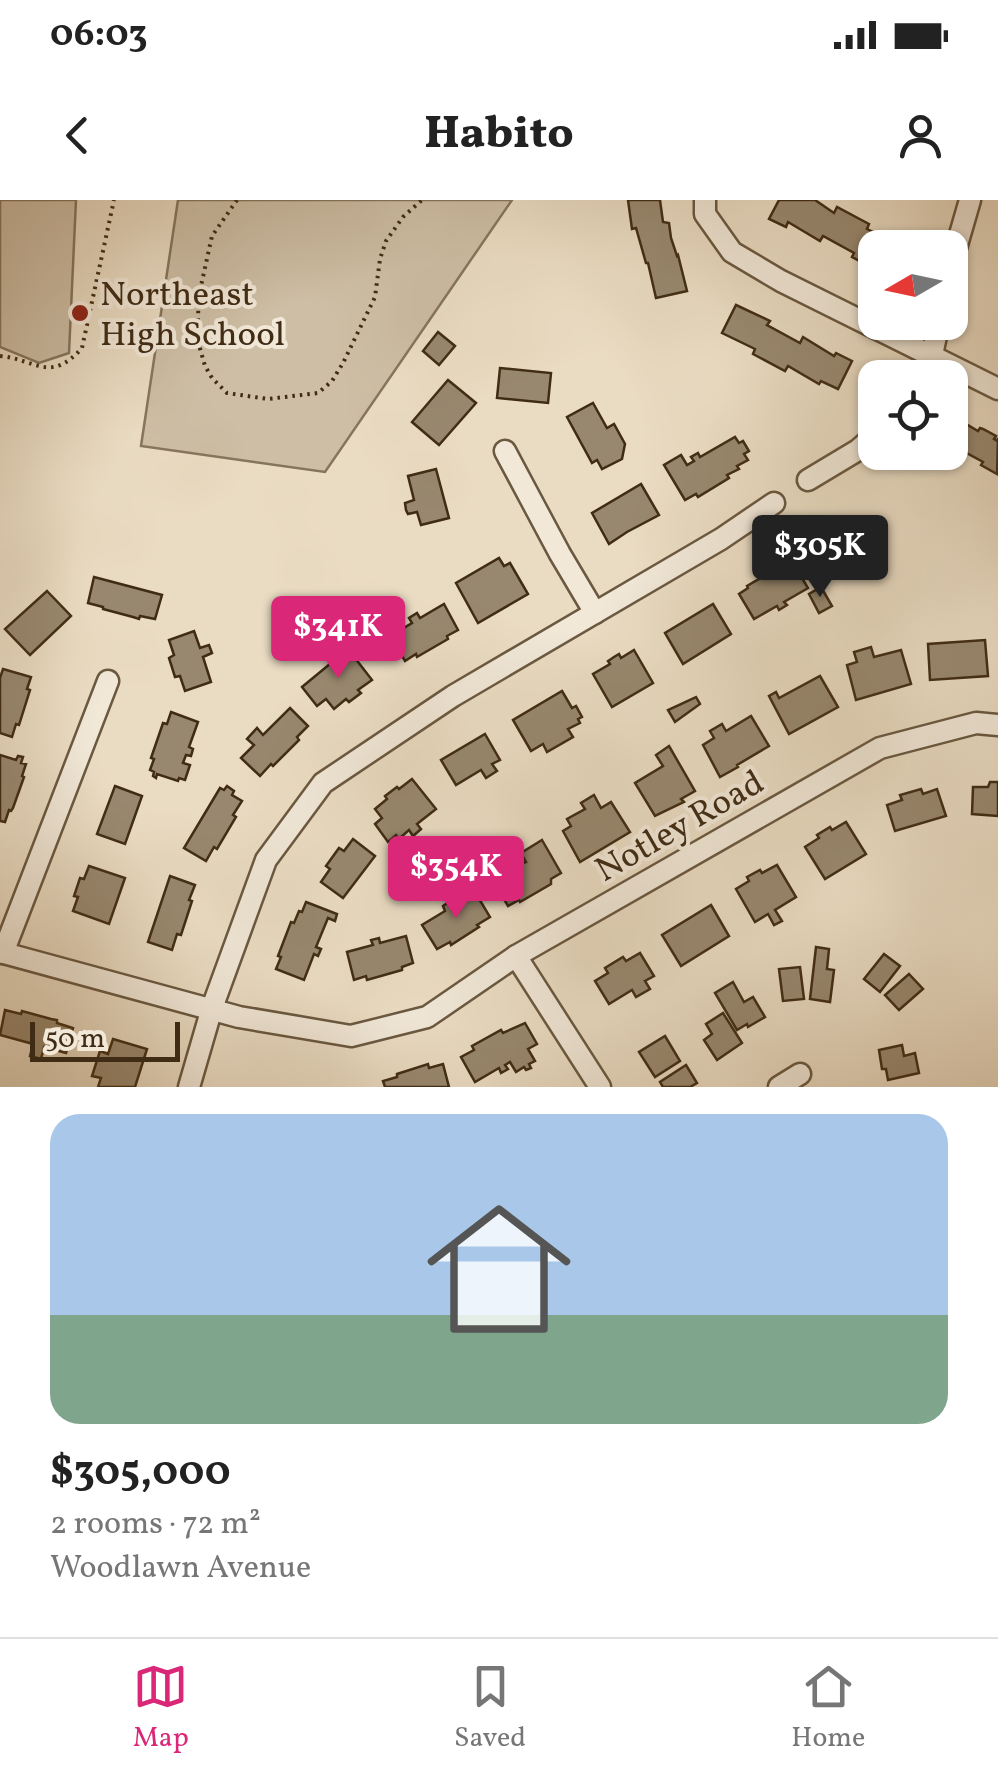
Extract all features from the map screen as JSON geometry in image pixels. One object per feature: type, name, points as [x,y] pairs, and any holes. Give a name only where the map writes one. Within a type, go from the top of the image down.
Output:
[{"type":"street","points":[[706,200],[705,214],[732,252],[781,282],[998,389]]},
{"type":"street","points":[[961,230],[970,200]]},
{"type":"street","points":[[929,360],[935,340]]},
{"type":"street","points":[[808,480],[858,450]]},
{"type":"street","points":[[505,451],[595,613]]},
{"type":"street","points":[[189,1087],[212,1008],[266,860],[323,783],[454,696],[721,539],[774,503]]},
{"type":"street","points":[[2,953],[108,681]]},
{"type":"street","name":"Notley Road","points":[[2,953],[239,1017],[352,1036],[427,1017],[516,956],[880,748],[976,723],[998,725]]},
{"type":"street","points":[[516,956],[600,1087]]},
{"type":"street","points":[[779,1087],[800,1074]]},
{"type":"path","points":[[0,356],[46,368],[75,356],[82,348],[114,200]]},
{"type":"path","points":[[237,200],[212,236],[199,295],[197,338],[205,366],[228,394],[268,399],[318,393],[332,381],[375,297],[386,241],[422,200]]},
{"type":"shaded area","points":[[0,200],[76,200],[69,353],[39,363],[0,347]]},
{"type":"shaded area","points":[[178,200],[512,200],[325,472],[141,446]]},
{"type":"building","points":[[628,200],[660,200],[663,222],[669,223],[687,291],[656,298],[636,228],[632,229]]},
{"type":"building","points":[[779,200],[815,200],[834,213],[837,207],[869,224],[869,230],[858,230],[858,260],[852,257],[854,253],[823,236],[820,241],[788,222],[786,227],[769,219]]},
{"type":"building","points":[[736,305],[770,321],[767,325],[800,343],[803,337],[834,356],[836,353],[852,361],[838,389],[821,381],[819,384],[788,366],[785,371],[753,354],[755,349],[722,333]]},
{"type":"building","points":[[438,332],[455,346],[439,365],[423,351]]},
{"type":"building","points":[[500,368],[551,373],[548,403],[497,398]]},
{"type":"building","points":[[448,380],[476,403],[439,445],[412,422]]},
{"type":"building","points":[[593,403],[607,428],[614,424],[625,444],[622,459],[602,469],[597,460],[592,463],[567,417]]},
{"type":"building","points":[[968,425],[996,436],[997,441],[998,438],[997,474],[981,465],[983,462],[968,454]]},
{"type":"building","points":[[735,437],[749,451],[744,454],[748,460],[727,475],[729,478],[698,497],[696,494],[685,500],[664,465],[681,455],[687,465],[694,461],[691,457],[698,453],[700,457]]},
{"type":"building","points":[[436,469],[449,518],[421,525],[417,512],[408,514],[406,510],[405,503],[414,500],[408,476]]},
{"type":"building","points":[[641,484],[659,515],[609,544],[592,513]]},
{"type":"building","points":[[860,519],[867,530],[877,524],[884,537],[874,542],[879,552],[838,576],[833,568],[824,573],[815,558],[824,552],[819,543],[844,523],[846,527]]},
{"type":"building","points":[[499,558],[504,566],[510,563],[528,594],[478,623],[456,583]]},
{"type":"building","points":[[793,563],[808,588],[784,602],[787,605],[779,610],[777,606],[754,619],[739,594],[781,566]]},
{"type":"building","points":[[94,577],[162,595],[155,619],[139,619],[88,603]]},
{"type":"building","points":[[821,587],[832,606],[819,613],[809,594]]},
{"type":"building","points":[[47,591],[71,616],[30,655],[5,629]]},
{"type":"building","points":[[444,604],[458,630],[405,661],[390,636],[412,623],[409,618],[417,613],[420,618]]},
{"type":"building","points":[[713,604],[731,634],[683,664],[665,633]]},
{"type":"building","points":[[194,631],[200,648],[209,645],[212,653],[203,657],[211,682],[185,691],[169,658],[174,655],[169,640]]},
{"type":"building","points":[[985,640],[988,676],[930,680],[928,644]]},
{"type":"building","points":[[871,647],[874,657],[901,650],[911,684],[856,700],[847,665],[857,662],[854,652]]},
{"type":"building","points":[[348,649],[372,680],[349,702],[346,699],[334,709],[326,699],[317,706],[302,687]]},
{"type":"building","points":[[634,650],[653,683],[612,707],[593,674],[619,654],[621,658]]},
{"type":"building","points":[[3,669],[31,677],[19,725],[16,724],[12,737],[0,733]]},
{"type":"building","points":[[820,676],[838,707],[789,734],[769,696],[776,692],[779,698]]},
{"type":"building","points":[[562,691],[582,717],[578,719],[580,723],[568,729],[573,737],[547,752],[543,744],[531,751],[513,720]]},
{"type":"building","points":[[696,697],[700,704],[675,722],[668,710]]},
{"type":"building","points":[[290,708],[308,726],[297,737],[299,740],[260,776],[241,758],[254,745],[247,739],[257,728],[263,735]]},
{"type":"building","points":[[171,712],[198,722],[189,747],[193,749],[191,756],[186,755],[183,763],[190,765],[185,780],[157,774],[156,778],[150,770],[163,723],[167,724]]},
{"type":"building","points":[[751,716],[769,746],[720,777],[703,745],[714,738],[710,731],[722,724],[726,731]]},
{"type":"building","points":[[485,734],[500,760],[492,764],[497,771],[486,778],[481,770],[456,785],[441,760]]},
{"type":"building","points":[[669,746],[695,791],[681,799],[684,802],[655,816],[635,783],[663,766],[656,755]]},
{"type":"building","points":[[0,755],[16,760],[23,757],[21,763],[26,764],[5,822],[0,821]]},
{"type":"building","points":[[412,779],[436,809],[417,824],[421,829],[413,836],[409,830],[388,842],[375,824],[382,818],[375,809],[387,799],[385,796]]},
{"type":"building","points":[[990,782],[998,782],[998,816],[972,814],[973,787],[988,787]]},
{"type":"building","points":[[115,786],[142,796],[125,844],[97,834]]},
{"type":"building","points":[[227,786],[242,801],[217,849],[214,847],[206,861],[184,848],[220,788],[224,790]]},
{"type":"building","points":[[921,789],[923,794],[937,789],[946,816],[895,831],[887,805],[902,800],[900,795]]},
{"type":"building","points":[[594,795],[601,808],[611,802],[630,832],[580,862],[563,831],[571,826],[567,819],[585,809],[581,803]]},
{"type":"building","points":[[846,822],[866,854],[825,879],[805,847],[830,827],[832,830]]},
{"type":"building","points":[[353,839],[375,856],[343,898],[321,882],[330,869],[326,866],[339,848],[344,851]]},
{"type":"building","points":[[542,840],[561,873],[551,879],[551,884],[508,906],[493,881],[516,867],[513,863],[520,859],[526,862],[521,853]]},
{"type":"building","points":[[777,865],[796,897],[775,910],[782,921],[774,925],[768,914],[755,922],[736,889],[749,881],[747,877]]},
{"type":"building","points":[[89,866],[125,878],[109,924],[73,911],[80,878],[84,879]]},
{"type":"building","points":[[170,876],[195,885],[181,935],[177,934],[172,950],[148,942]]},
{"type":"building","points":[[475,892],[490,917],[451,945],[450,942],[437,949],[422,925],[445,911],[443,906],[449,902],[452,906]]},
{"type":"building","points":[[306,902],[337,914],[335,921],[328,918],[316,947],[321,949],[318,956],[314,954],[304,980],[276,969],[291,922]]},
{"type":"building","points":[[711,905],[729,936],[681,966],[662,935]]},
{"type":"building","points":[[406,936],[413,963],[402,970],[354,980],[347,952],[373,945],[371,940],[379,938],[380,943]]},
{"type":"building","points":[[816,947],[829,949],[827,969],[834,970],[830,1002],[810,999]]},
{"type":"building","points":[[640,953],[654,976],[645,981],[650,989],[636,997],[632,990],[609,1004],[595,981],[608,973],[605,968],[623,957],[626,961]]},
{"type":"building","points":[[884,954],[900,966],[880,992],[864,979]]},
{"type":"building","points":[[800,967],[804,999],[783,1001],[779,969]]},
{"type":"building","points":[[909,974],[923,989],[899,1010],[885,995]]},
{"type":"building","points":[[733,982],[744,1002],[753,997],[765,1017],[737,1030],[715,993]]},
{"type":"building","points":[[5,1010],[57,1020],[73,1028],[66,1053],[44,1047],[41,1059],[30,1056],[33,1044],[0,1035]]},
{"type":"building","points":[[723,1013],[742,1043],[717,1060],[704,1040],[712,1034],[706,1024]]},
{"type":"building","points":[[525,1023],[537,1044],[528,1049],[535,1061],[529,1064],[531,1068],[516,1072],[510,1062],[501,1073],[499,1068],[475,1082],[461,1057],[501,1030],[503,1033]]},
{"type":"building","points":[[665,1036],[680,1061],[655,1077],[639,1052]]},
{"type":"building","points":[[113,1039],[147,1049],[135,1087],[98,1087],[101,1078],[92,1076],[100,1051],[108,1054]]},
{"type":"building","points":[[902,1045],[904,1056],[915,1053],[919,1073],[888,1080],[879,1050]]},
{"type":"building","points":[[428,1064],[429,1068],[443,1064],[449,1087],[385,1087],[383,1081]]},
{"type":"building","points":[[686,1065],[697,1083],[690,1087],[663,1087],[660,1082]]},
{"type":"place","name":"Northeast High School","points":[[80,313]]}]
